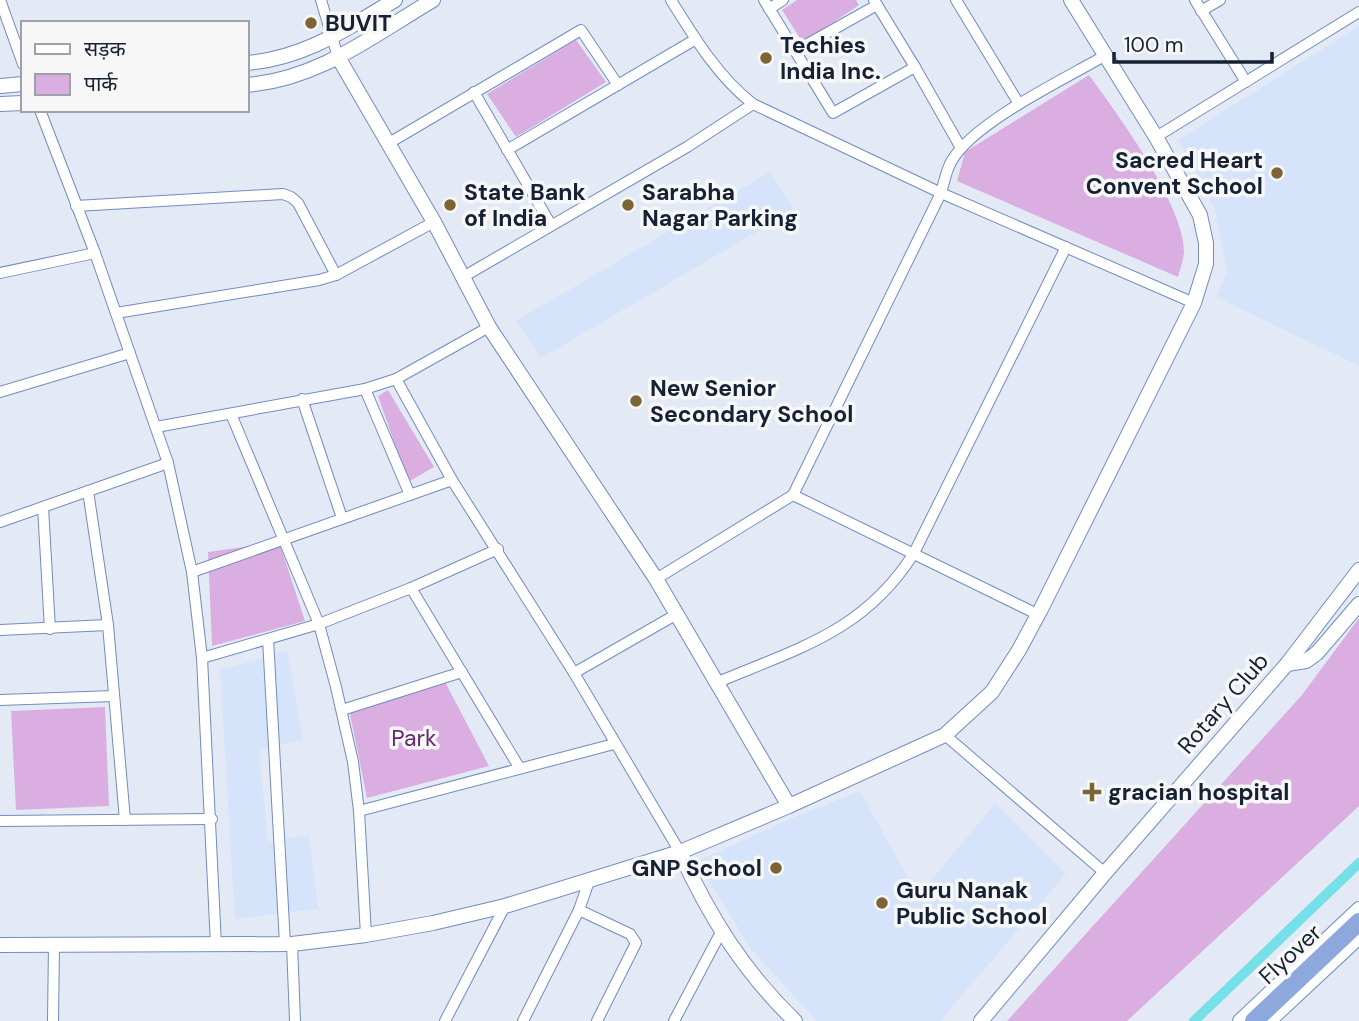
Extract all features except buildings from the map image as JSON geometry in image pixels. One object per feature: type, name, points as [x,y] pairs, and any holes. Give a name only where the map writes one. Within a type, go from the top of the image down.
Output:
[{"type":"highway","name":"Flyover","points":[[1254,1021],[1359,922]]},
{"type":"street","points":[[1,0],[21,58]]},
{"type":"street","points":[[321,0],[338,57],[434,222],[489,327],[656,579],[789,806]]},
{"type":"street","points":[[248,63],[297,54],[332,38],[395,0]]},
{"type":"street","points":[[248,85],[290,78],[321,66],[433,0]]},
{"type":"street","points":[[671,0],[731,86],[753,104],[941,192],[1194,303]]},
{"type":"street","points":[[783,0],[767,4],[833,113],[915,67]]},
{"type":"street","points":[[956,0],[1020,104]]},
{"type":"street","points":[[0,945],[289,944],[366,935],[433,923],[505,906],[680,852],[946,735],[992,692],[1039,615],[1194,303],[1206,264],[1206,243],[1200,215],[1156,137],[1071,0]]},
{"type":"street","points":[[1195,0],[1246,82]]},
{"type":"street","points":[[1201,10],[1220,0]]},
{"type":"street","points":[[795,51],[875,2],[961,148]]},
{"type":"street","points":[[1156,137],[1359,12]]},
{"type":"street","points":[[389,143],[581,30],[618,85]]},
{"type":"street","points":[[507,150],[696,39]]},
{"type":"street","points":[[656,579],[793,495],[941,192],[950,163],[961,148],[972,136],[1020,104],[1106,55]]},
{"type":"street","points":[[0,86],[21,84]]},
{"type":"street","points":[[474,93],[551,225]]},
{"type":"street","points":[[0,104],[21,103]]},
{"type":"street","points":[[463,277],[687,147],[753,104]]},
{"type":"street","points":[[41,112],[95,253],[168,463],[192,572],[202,658],[212,819],[216,945]]},
{"type":"street","points":[[76,206],[283,194],[298,204],[336,275]]},
{"type":"street","points":[[116,313],[336,275],[434,222]]},
{"type":"street","points":[[718,682],[838,630],[880,597],[900,576],[914,553],[1066,247]]},
{"type":"street","points":[[0,273],[95,253]]},
{"type":"street","points":[[156,427],[365,388],[396,379],[489,327]]},
{"type":"street","points":[[0,392],[130,353]]},
{"type":"street","points":[[396,379],[452,480],[498,549],[680,852],[721,932],[767,994],[795,1021]]},
{"type":"street","points":[[365,388],[410,495]]},
{"type":"street","points":[[302,399],[342,518]]},
{"type":"street","points":[[231,414],[318,624],[342,710],[353,762],[359,811],[366,935]]},
{"type":"street","points":[[0,522],[168,463]]},
{"type":"street","points":[[192,572],[452,480]]},
{"type":"street","points":[[88,491],[108,625],[125,820]]},
{"type":"street","points":[[793,495],[1039,615]]},
{"type":"street","points":[[43,507],[50,629]]},
{"type":"street","points":[[202,658],[318,624],[411,588],[498,549]]},
{"type":"street","name":"Rotary Club","points":[[981,1021],[1105,873],[1287,664],[1359,570]]},
{"type":"street","points":[[411,588],[519,767]]},
{"type":"street","points":[[1287,664],[1306,661],[1317,653],[1359,604]]},
{"type":"street","points":[[574,673],[677,614]]},
{"type":"street","points":[[0,630],[108,625]]},
{"type":"street","points":[[268,639],[295,1021]]},
{"type":"street","points":[[342,710],[462,672]]},
{"type":"street","points":[[0,700],[114,696]]},
{"type":"street","points":[[946,735],[1105,873]]},
{"type":"street","points":[[359,811],[614,744]]},
{"type":"street","points":[[0,821],[212,819]]},
{"type":"street","points":[[523,1021],[579,910],[590,881]]},
{"type":"street","points":[[448,1020],[505,906]]},
{"type":"street","points":[[1240,1021],[1359,909]]},
{"type":"street","points":[[579,910],[630,934],[636,943],[597,1021]]},
{"type":"street","points":[[688,1021],[676,1017],[721,932]]},
{"type":"street","points":[[1269,1021],[1359,937]]},
{"type":"street","points":[[53,1021],[54,945]]},
{"type":"shaded area","name":"Sacred Heart Convent School","points":[[1359,26],[1359,366],[1216,297],[1227,272],[1214,206],[1178,140]]},
{"type":"shaded area","points":[[770,172],[794,210],[541,358],[516,321]]},
{"type":"shaded area","points":[[287,651],[303,740],[259,750],[268,842],[309,835],[318,909],[235,919],[220,670]]},
{"type":"shaded area","name":"Guru Nanak Public School","points":[[860,791],[918,896],[995,803],[1066,874],[940,1021],[817,1021],[751,949],[697,861]]},
{"type":"green space","points":[[797,0],[856,0],[859,5],[803,43],[782,10]]},
{"type":"green space","points":[[576,40],[606,82],[516,137],[487,94]]},
{"type":"green space","points":[[1089,75],[1147,160],[1173,209],[1184,251],[1178,277],[957,181],[965,152]]},
{"type":"green space","points":[[388,390],[434,467],[408,482],[378,396]]},
{"type":"green space","points":[[279,542],[305,621],[212,646],[208,552]]},
{"type":"green space","points":[[1359,618],[1359,806],[1127,1021],[1007,1021],[1302,695]]},
{"type":"green space","name":"Park","points":[[444,680],[489,766],[367,798],[349,709]]},
{"type":"green space","points":[[105,707],[109,806],[16,810],[11,711]]},
{"type":"waterway","points":[[1194,1021],[1359,863]]},
{"type":"place","name":"BUVIT","points":[[311,23]]},
{"type":"place","name":"Techies India Inc.","points":[[766,58]]},
{"type":"place","name":"Sacred Heart Convent School","points":[[1277,173]]},
{"type":"place","name":"State Bank of India","points":[[450,205]]},
{"type":"place","name":"Sarabha Nagar Parking","points":[[628,205]]},
{"type":"place","name":"New Senior Secondary School","points":[[636,401]]},
{"type":"place","name":"gracian hospital","points":[[1092,792]]},
{"type":"place","name":"GNP School","points":[[776,868]]},
{"type":"place","name":"Guru Nanak Public School","points":[[882,903]]}]
